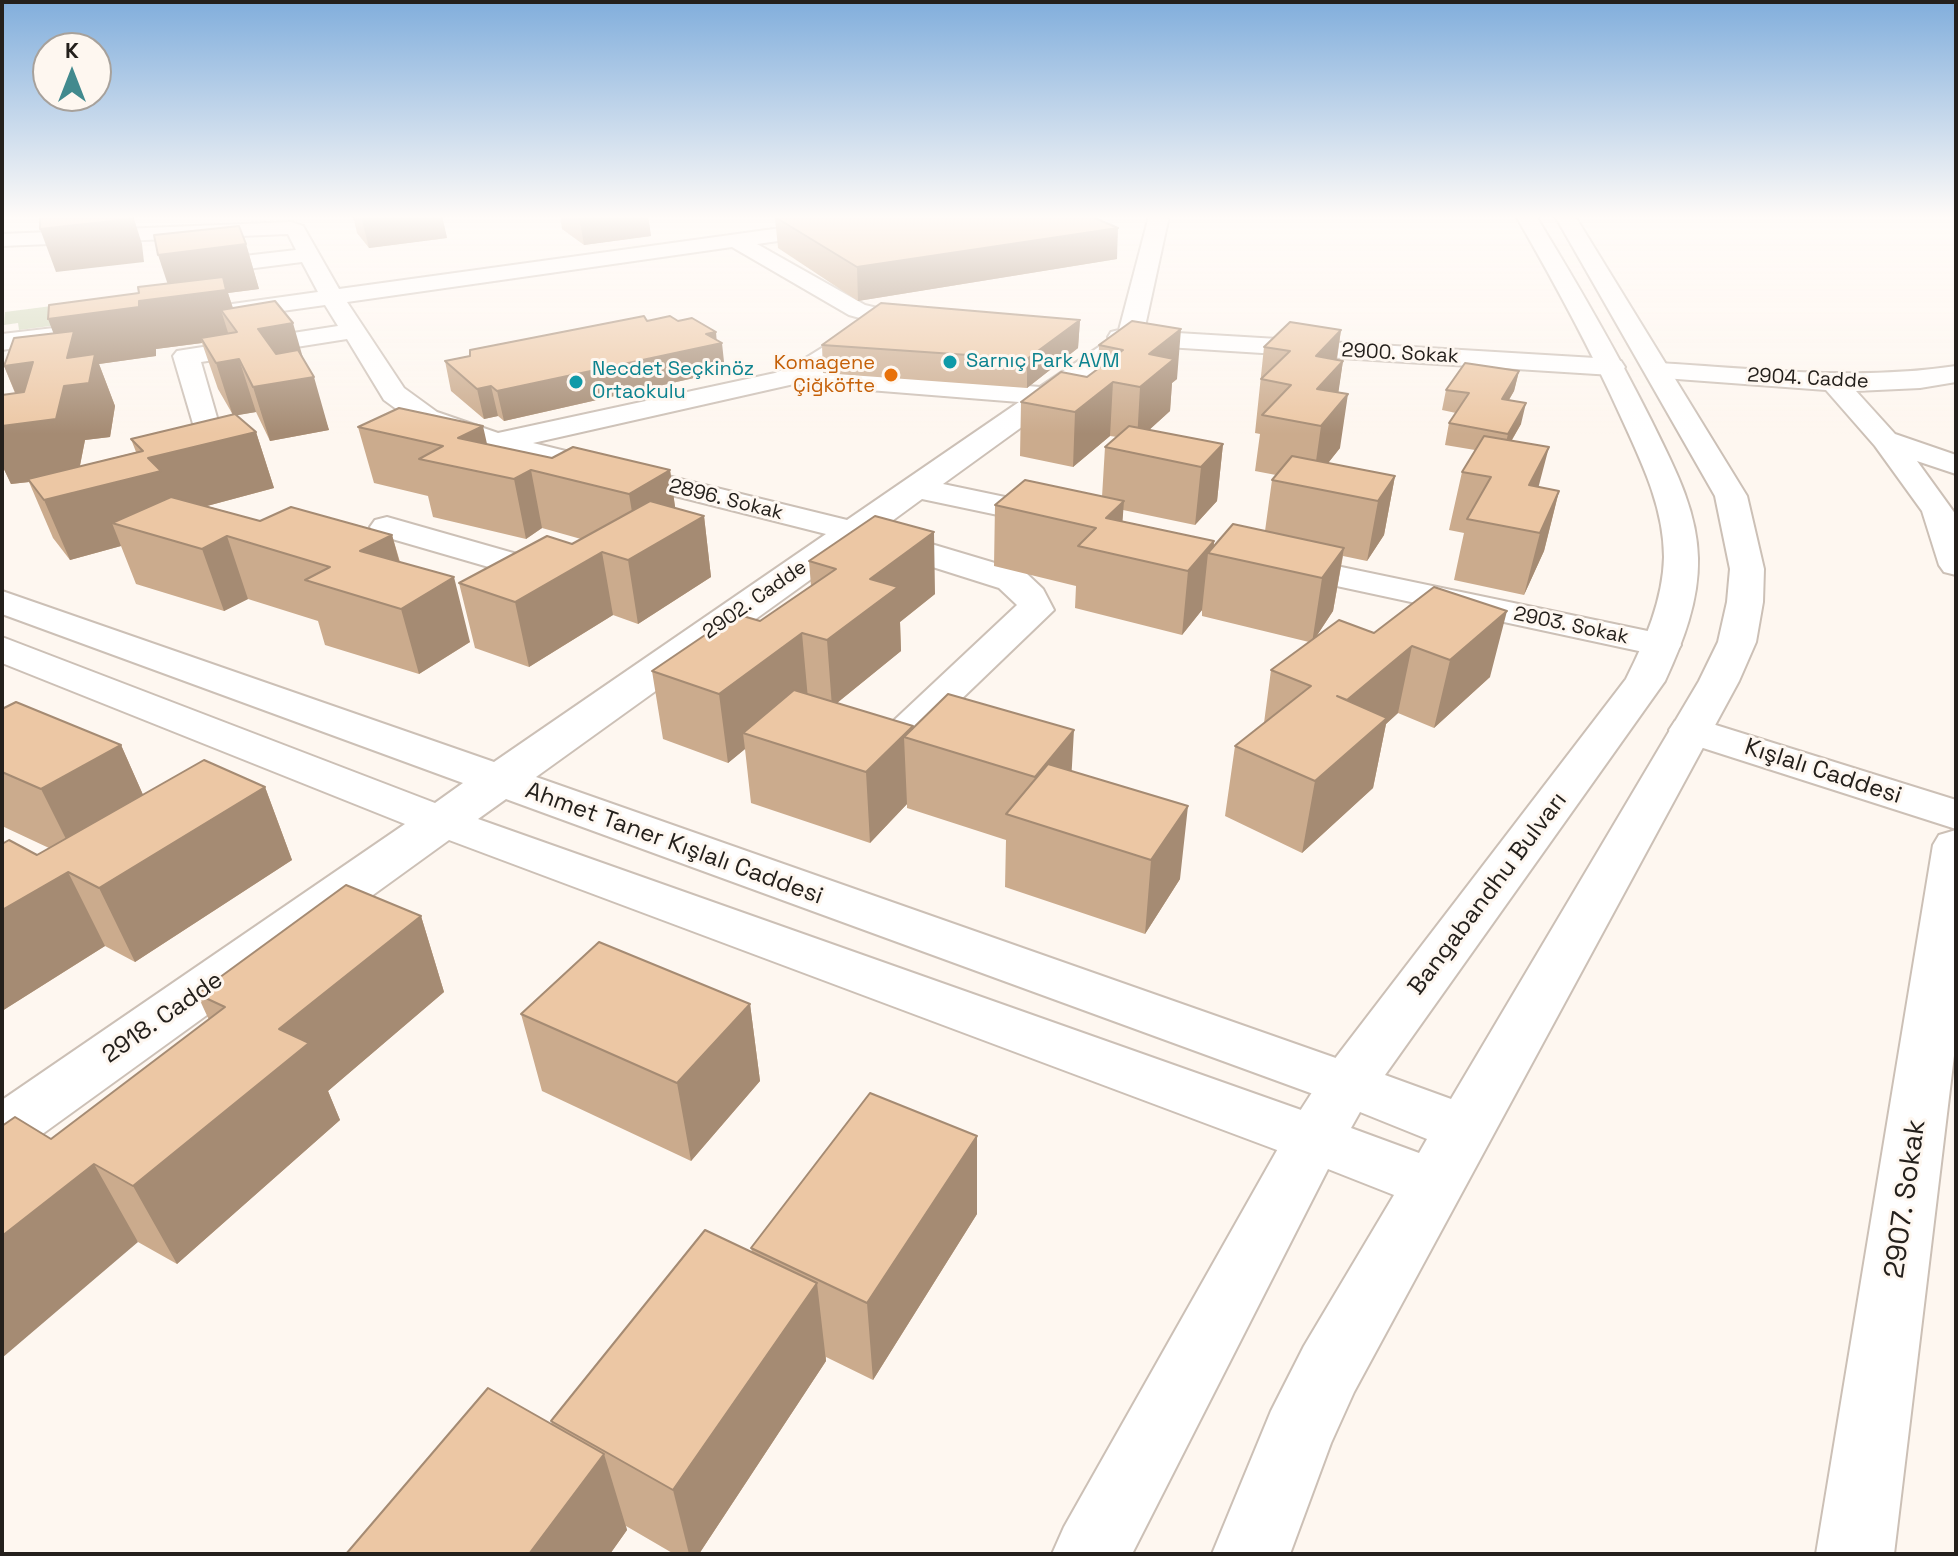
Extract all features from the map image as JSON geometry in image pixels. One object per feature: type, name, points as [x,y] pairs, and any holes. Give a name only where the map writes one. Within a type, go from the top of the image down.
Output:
[{"type":"street","points":[[191,316],[314,289]]},
{"type":"street","name":"2896. Sokak","points":[[328,289],[403,402],[435,421],[495,442],[853,531],[1012,580],[1027,592],[1036,610],[909,726]]},
{"type":"street","points":[[495,442],[791,376],[898,319],[857,310],[819,289]]},
{"type":"street","points":[[1130,337],[1137,289]]},
{"type":"street","name":"Bangabandhu Bulvarı","points":[[1091,1554],[1314,1139],[1347,1084],[1645,681],[1662,645],[1679,584],[1680,537],[1662,473],[1612,367],[1567,289]]},
{"type":"street","points":[[1251,1554],[1297,1436],[1329,1369],[1737,642],[1745,602],[1747,569],[1731,496],[1609,289]]},
{"type":"street","points":[[2,342],[96,329]]},
{"type":"street","points":[[204,421],[186,356],[353,331]]},
{"type":"street","name":"2900. Sokak","points":[[1085,334],[1612,367]]},
{"type":"street","name":"2902. Cadde","points":[[442,822],[497,780],[1130,337]]},
{"type":"street","name":"2904. Cadde","points":[[1659,371],[1897,383],[1956,374]]},
{"type":"street","points":[[791,376],[1046,396]]},
{"type":"street","points":[[1833,381],[1885,440],[1938,510],[1956,565]]},
{"type":"street","points":[[1897,383],[1956,403]]},
{"type":"street","points":[[1885,440],[1956,465]]},
{"type":"street","points":[[917,488],[1088,524]]},
{"type":"street","points":[[702,527],[741,504]]},
{"type":"street","points":[[387,527],[584,584]]},
{"type":"street","name":"2903. Sokak","points":[[1243,557],[1662,645]]},
{"type":"street","name":"Ahmet Taner Kışlalı Caddesi","points":[[2,602],[1465,1129]]},
{"type":"street","points":[[2,649],[442,822],[1434,1184]]},
{"type":"street","name":"Kışlalı Caddesi","points":[[1690,730],[1956,815]]},
{"type":"street","name":"2918. Cadde","points":[[2,1131],[442,822]]},
{"type":"street","name":"2907. Sokak","points":[[1855,1554],[1948,965],[1956,845]]},
{"type":"green space","points":[[75,303],[74,323],[19,330],[18,323],[4,325],[5,312]]},
{"type":"building","points":[[138,289],[226,290],[139,301],[139,307],[48,319],[49,305],[139,293]]},
{"type":"building","points":[[275,301],[293,323],[258,329],[276,354],[298,350],[314,377],[253,387],[239,359],[216,363],[201,338],[237,332],[221,310]]},
{"type":"building","points":[[881,303],[1080,320],[1027,359],[822,345]]},
{"type":"building","points":[[644,316],[647,321],[670,316],[678,321],[692,318],[716,332],[706,334],[722,343],[497,391],[491,386],[477,389],[445,361],[470,356],[470,350]]},
{"type":"building","points":[[1132,321],[1181,329],[1149,354],[1174,359],[1140,387],[1113,382],[1075,412],[1021,402],[1061,372],[1087,377],[1123,350],[1099,345]]},
{"type":"building","points":[[1290,322],[1341,330],[1316,356],[1343,361],[1317,389],[1348,394],[1321,426],[1262,415],[1291,385],[1261,379],[1290,351],[1264,347]]},
{"type":"building","points":[[74,331],[67,358],[95,354],[89,383],[64,386],[56,419],[2,426],[2,395],[24,392],[33,362],[4,366],[14,338]]},
{"type":"building","points":[[1465,363],[1519,371],[1502,399],[1526,403],[1508,434],[1449,423],[1469,393],[1446,390]]},
{"type":"building","points":[[399,408],[483,426],[458,438],[552,458],[573,447],[670,470],[629,494],[531,470],[514,479],[419,459],[443,446],[358,427]]},
{"type":"building","points":[[235,414],[256,432],[148,458],[161,471],[44,500],[28,479],[143,451],[131,439]]},
{"type":"building","points":[[1129,426],[1223,444],[1201,467],[1105,447]]},
{"type":"building","points":[[1484,436],[1549,447],[1529,485],[1559,491],[1540,533],[1467,519],[1491,477],[1462,472]]},
{"type":"building","points":[[1292,456],[1395,476],[1378,501],[1272,480]]},
{"type":"building","points":[[1025,480],[1124,501],[1106,518],[1214,541],[1188,571],[1078,546],[1096,528],[995,505]]},
{"type":"building","points":[[171,497],[260,521],[291,507],[392,535],[360,551],[454,577],[401,609],[305,580],[330,567],[227,536],[202,549],[112,523]]},
{"type":"building","points":[[650,501],[704,516],[628,560],[602,552],[515,602],[459,583],[547,536],[572,544]]},
{"type":"building","points":[[875,516],[934,532],[870,579],[898,587],[827,640],[802,633],[719,694],[652,671],[736,614],[760,621],[836,569],[809,561]]},
{"type":"building","points":[[1233,524],[1344,548],[1322,578],[1208,553]]},
{"type":"building","points":[[1434,587],[1507,611],[1450,660],[1412,646],[1347,700],[1337,696],[1387,718],[1315,781],[1235,746],[1311,686],[1271,670],[1339,620],[1374,633]]},
{"type":"building","points":[[794,690],[913,726],[866,772],[743,733]]},
{"type":"building","points":[[948,694],[1074,730],[1035,777],[904,737]]},
{"type":"building","points":[[16,702],[121,745],[41,789],[2,772],[2,709]]},
{"type":"building","points":[[204,760],[265,787],[99,888],[68,872],[2,910],[2,844],[9,840],[37,855]]},
{"type":"building","points":[[1048,764],[1188,806],[1151,860],[1006,814]]},
{"type":"building","points":[[346,885],[421,916],[279,1029],[309,1043],[133,1186],[94,1164],[2,1236],[2,1126],[15,1117],[51,1139],[225,1007],[197,994]]},
{"type":"building","points":[[599,942],[750,1004],[677,1083],[521,1014]]},
{"type":"building","points":[[870,1093],[977,1136],[867,1303],[751,1248]]},
{"type":"building","points":[[705,1230],[817,1283],[673,1490],[551,1421]]},
{"type":"building","points":[[488,1388],[604,1454],[529,1554],[346,1554]]},
{"type":"place","name":"Sarnıç Park AVM","points":[[950,362]]},
{"type":"place","name":"Komagene Çiğköfte","points":[[891,375]]},
{"type":"place","name":"Necdet Seçkinöz Ortaokulu","points":[[576,382]]}]
